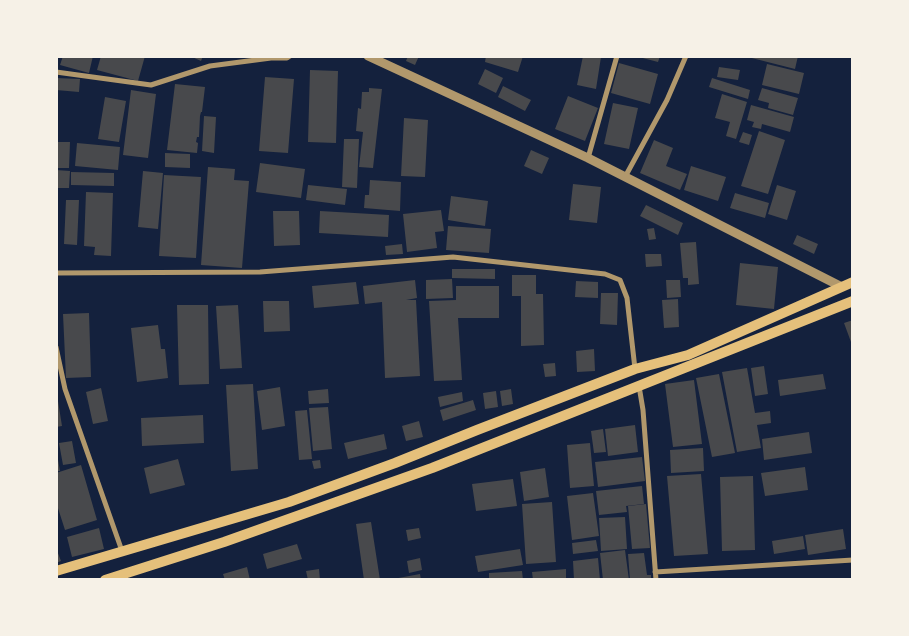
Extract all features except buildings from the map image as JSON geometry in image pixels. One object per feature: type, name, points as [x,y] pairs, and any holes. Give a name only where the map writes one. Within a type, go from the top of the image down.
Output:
[{"type":"main road","points":[[56,571],[289,502],[395,463],[635,369],[688,355],[840,286],[853,282]]},
{"type":"main road","points":[[105,580],[224,542],[432,468],[853,301]]},
{"type":"street","points":[[56,72],[151,85],[210,66],[271,58],[287,58],[290,56]]},
{"type":"street","points":[[368,56],[588,158],[840,286]]},
{"type":"street","points":[[588,158],[617,56]]},
{"type":"street","points":[[624,177],[667,100],[686,56]]},
{"type":"street","points":[[56,273],[260,272],[453,257],[605,274],[620,280],[627,298],[635,369]]},
{"type":"street","points":[[56,347],[65,389],[122,552]]},
{"type":"street","points":[[639,386],[643,410],[656,580]]},
{"type":"street","points":[[655,572],[853,560]]}]
